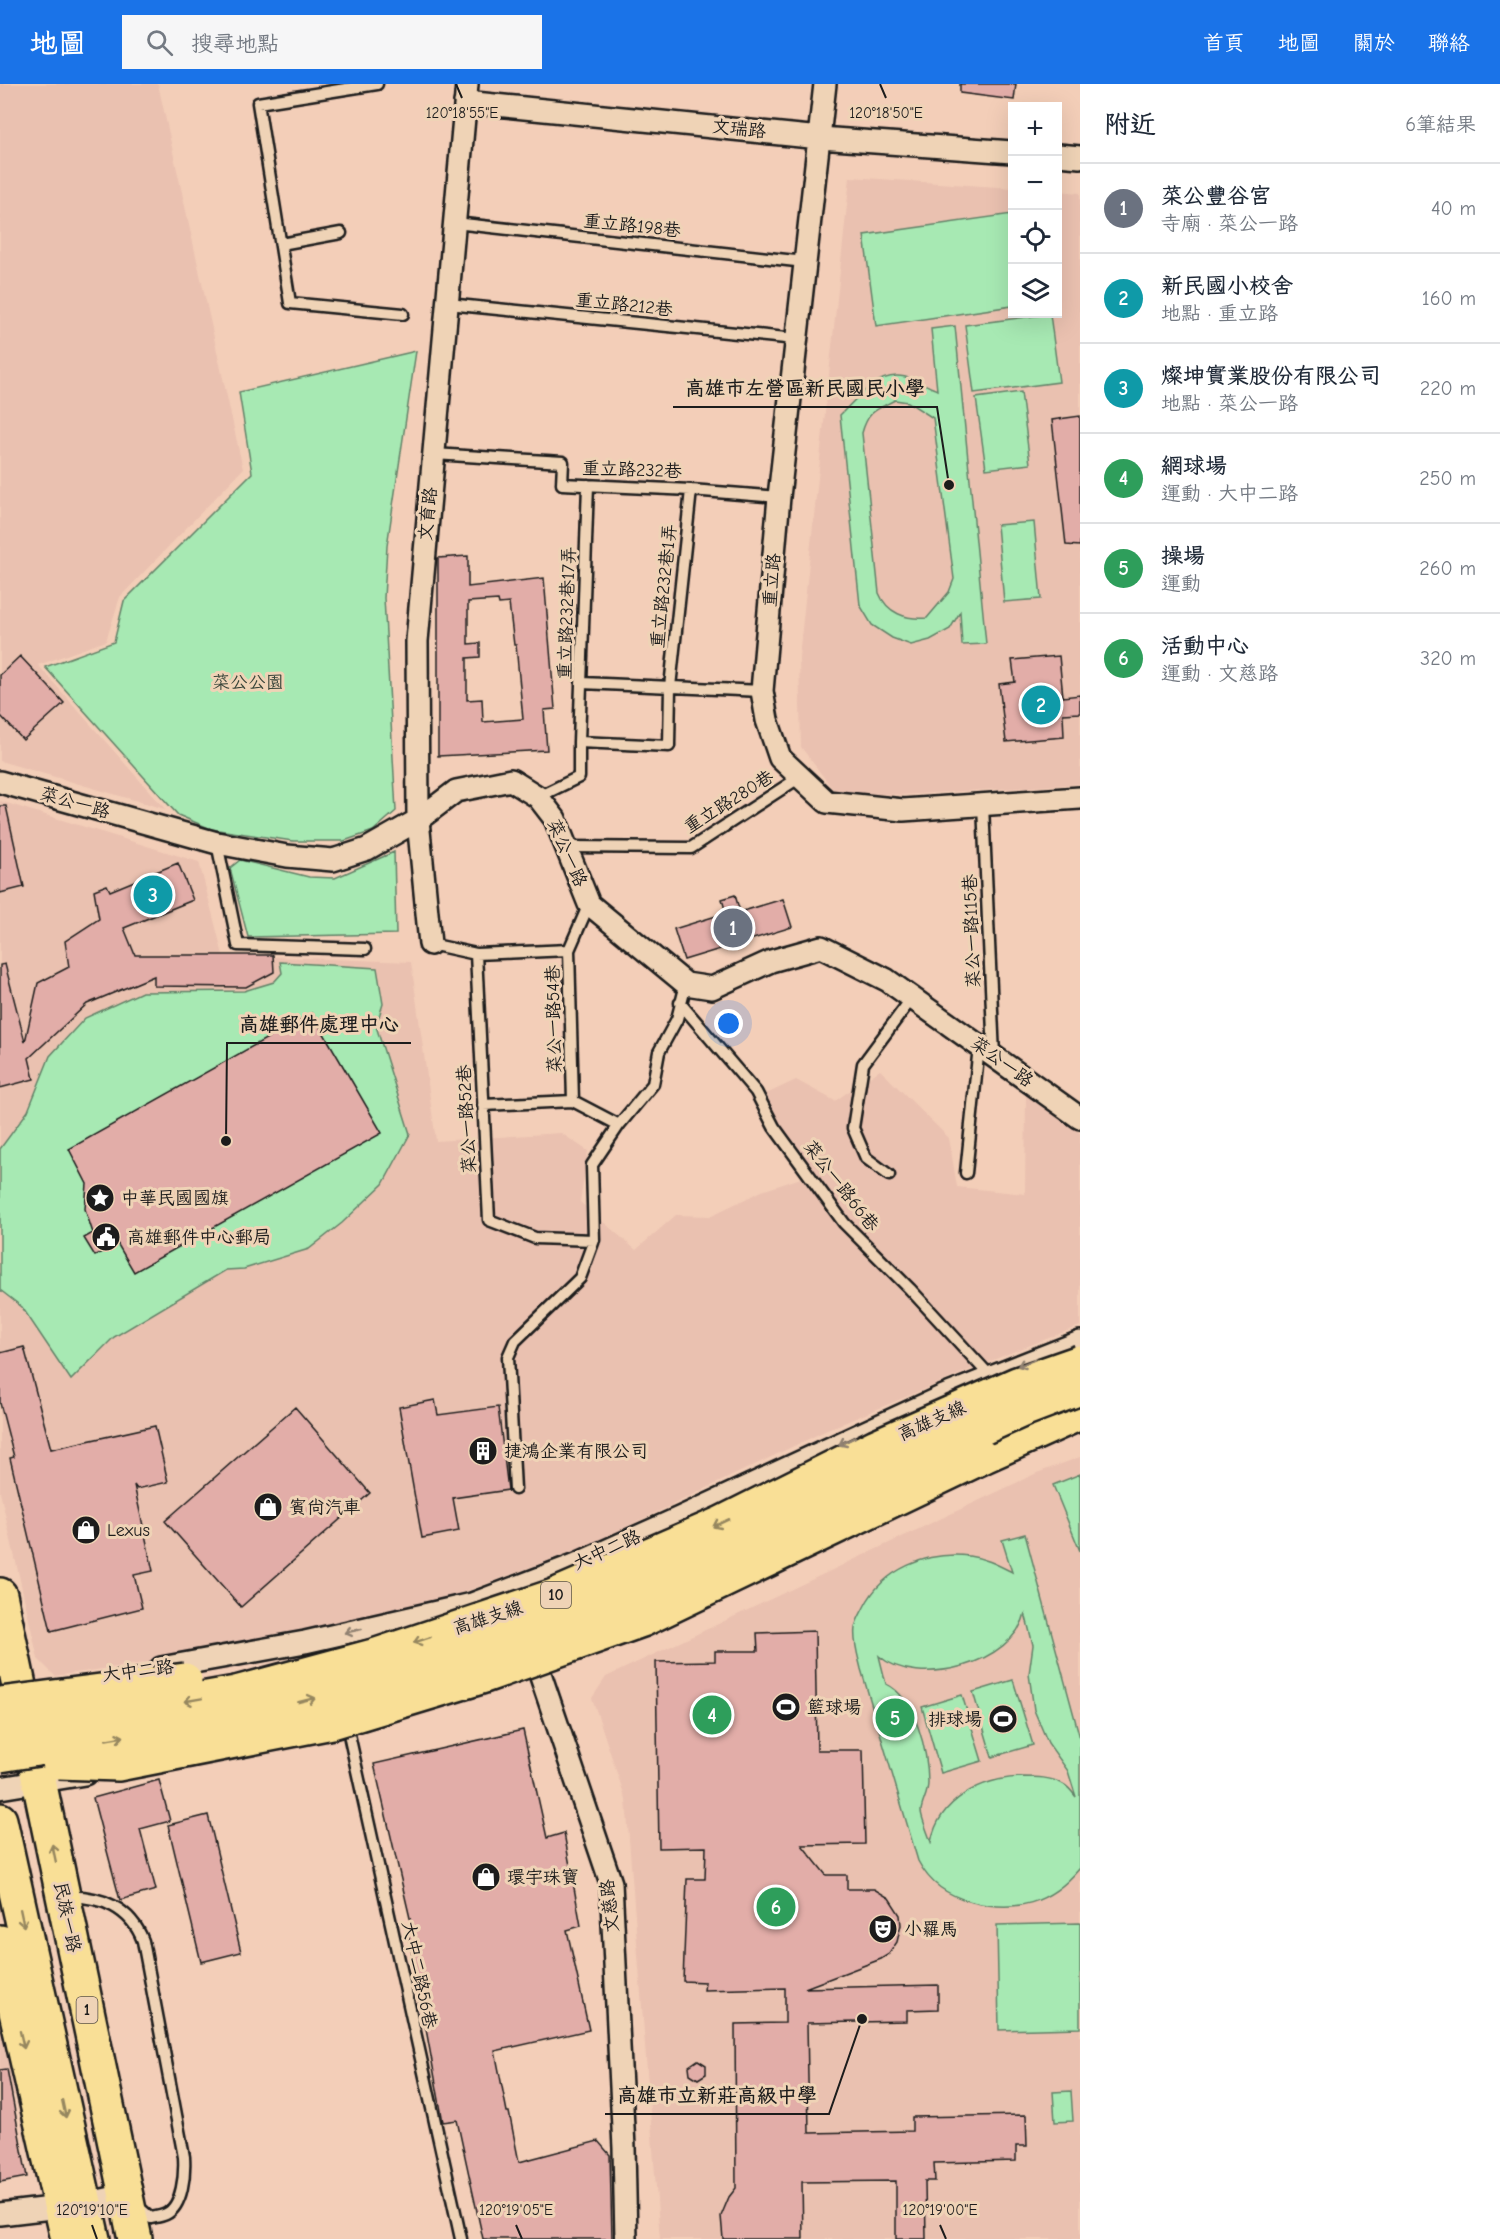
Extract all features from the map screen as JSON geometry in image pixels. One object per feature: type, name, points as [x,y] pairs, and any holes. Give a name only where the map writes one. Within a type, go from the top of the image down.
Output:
[{"type":"main road","name":"高雄支線","points":[[0,1729],[57,1724],[236,1693],[377,1655],[554,1596],[720,1524],[876,1446],[1017,1384],[1080,1362]]},
{"type":"main road","name":"高雄支線","points":[[0,1755],[153,1731],[290,1704],[392,1678],[560,1621],[736,1546],[894,1468],[1025,1409],[1080,1388]]},
{"type":"main road","points":[[14,1779],[118,1764],[332,1722],[481,1677],[642,1620],[982,1456],[1080,1413]]},
{"type":"main road","name":"民族一路","points":[[0,1595],[5,1695],[14,1779],[94,2201],[68,2239]]},
{"type":"main road","points":[[5,1695],[181,1681],[307,1659],[377,1655]]},
{"type":"main road","name":"民族一路","points":[[14,1779],[63,1897],[94,2201],[93,2239]]},
{"type":"main road","name":"民族一路","points":[[0,1820],[94,2201],[135,2239]]},
{"type":"main road","name":"民族一路","points":[[0,1942],[94,2201],[116,2239]]},
{"type":"street","name":"重立路","points":[[825,84],[779,497],[762,691],[766,720],[780,758],[826,802],[903,810],[1080,798]]},
{"type":"street","name":"文瑞路","points":[[466,93],[820,138],[1008,152]]},
{"type":"street","name":"文育路","points":[[430,944],[418,820],[417,641],[466,93]]},
{"type":"street","points":[[1062,155],[1080,157]]},
{"type":"street","name":"菜公一路","points":[[0,782],[217,843],[287,856],[333,860],[367,849],[418,820],[456,791],[511,780],[538,797],[555,819],[589,904],[683,994],[712,988],[771,961],[821,947],[887,980],[1080,1118]]},
{"type":"street","name":"大中二路","points":[[5,1695],[186,1665],[305,1642],[472,1604],[584,1560],[941,1397],[1080,1342]]},
{"type":"street","points":[[436,1692],[758,1553],[1080,1407]]},
{"type":"street","points":[[14,1779],[213,1750],[345,1719],[436,1692],[539,1669],[709,1605],[817,1553],[993,1460],[1080,1425]]},
{"type":"street","name":"文慈路","points":[[511,1589],[611,1883],[624,2148],[626,2239]]},
{"type":"street","points":[[0,2214],[94,2201]]},
{"type":"lane","points":[[377,84],[258,103],[290,303],[403,314]]},
{"type":"lane","name":"重立路198巷","points":[[455,223],[805,262]]},
{"type":"lane","points":[[281,244],[341,233]]},
{"type":"lane","name":"重立路212巷","points":[[448,304],[796,339]]},
{"type":"lane","name":"重立路232巷","points":[[434,454],[563,462],[562,484],[779,497]]},
{"type":"lane","name":"重立路232巷17弄","points":[[538,797],[579,777],[588,485]]},
{"type":"lane","name":"重立路232巷1弄","points":[[579,742],[669,746],[670,687],[691,490]]},
{"type":"lane","points":[[582,683],[762,691]]},
{"type":"lane","name":"重立路280巷","points":[[566,847],[691,848],[800,777]]},
{"type":"lane","name":"菜公一路115巷","points":[[966,1173],[987,1051],[983,805]]},
{"type":"lane","points":[[217,843],[238,945],[364,949]]},
{"type":"lane","name":"菜公一路54巷","points":[[573,1101],[569,950],[589,904]]},
{"type":"lane","points":[[430,944],[476,954],[569,950]]},
{"type":"lane","name":"菜公一路52巷","points":[[476,954],[489,1220],[535,1238],[594,1240]]},
{"type":"lane","points":[[515,1489],[508,1357],[514,1341],[580,1278],[594,1240],[592,1165],[652,1084],[659,1052],[677,1019],[683,994]]},
{"type":"lane","name":"菜公一路66巷","points":[[683,994],[756,1092],[774,1127],[844,1222],[991,1377]]},
{"type":"lane","points":[[889,1175],[866,1158],[853,1128],[863,1064],[912,998]]},
{"type":"lane","points":[[483,1105],[573,1101],[620,1125]]},
{"type":"lane","name":"大中二路56巷","points":[[345,1719],[461,2239]]},
{"type":"lane","points":[[63,1897],[81,1896],[114,1905],[133,1923],[143,1941],[184,2157],[185,2174],[182,2190],[171,2210],[166,2214],[152,2218],[94,2201]]},
{"type":"shaded area","points":[[0,84],[158,84],[243,469],[120,597],[106,641],[38,665],[165,809],[0,761]]},
{"type":"shaded area","points":[[850,177],[1008,188],[1008,318],[1062,318],[1062,191],[1080,193],[1080,784],[903,795],[835,792],[801,747],[799,657]]},
{"type":"shaded area","points":[[0,801],[199,862],[223,955],[411,962],[436,1141],[561,1133],[588,1151],[580,1202],[636,1250],[676,1215],[710,1216],[762,1191],[813,1174],[773,1120],[764,1095],[796,1080],[835,1101],[880,1070],[949,1138],[957,1187],[1025,1194],[1026,1092],[1080,1133],[1080,1326],[825,1431],[587,1546],[432,1604],[285,1642],[55,1676],[38,1659],[0,1492]]},
{"type":"shaded area","points":[[1080,1457],[1080,2239],[660,2239],[626,1800],[592,1698],[606,1677],[1037,1473]]},
{"type":"shaded area","points":[[0,1989],[23,2093],[0,2097]]},
{"type":"green space","points":[[1008,215],[1008,307],[876,326],[864,235]]},
{"type":"green space","points":[[1019,318],[1051,318],[1059,382],[974,393],[965,325]]},
{"type":"green space","points":[[955,326],[986,644],[962,645],[960,612],[950,629],[930,640],[911,645],[892,638],[872,625],[860,605],[840,415],[873,384],[889,377],[907,377],[937,390],[931,329]],"holes":[[[895,400],[908,402],[933,418],[954,579],[949,592],[927,618],[912,618],[898,614],[887,606],[879,593],[862,433],[867,420],[878,409]]]},
{"type":"green space","name":"菜公公園","points":[[416,351],[387,546],[384,598],[396,811],[373,831],[344,841],[293,841],[211,829],[178,815],[45,667],[114,642],[124,601],[252,473],[239,392]]},
{"type":"green space","points":[[1021,392],[1030,464],[986,469],[976,398]]},
{"type":"green space","points":[[1034,522],[1041,599],[1004,602],[997,525]]},
{"type":"green space","points":[[394,852],[396,934],[248,937],[230,868],[240,860],[309,877],[335,878]]},
{"type":"green space","points":[[280,962],[377,968],[383,1004],[376,1026],[410,1134],[383,1184],[342,1223],[309,1249],[244,1269],[226,1270],[114,1337],[71,1380],[22,1307],[0,1290],[0,1149],[28,1111],[50,1056],[85,1018],[142,992],[244,991],[274,982],[282,973]]},
{"type":"green space","points":[[1080,1474],[1080,1551],[1053,1485]]},
{"type":"green space","points":[[1025,1534],[1080,1738],[1080,1868],[1057,1890],[1031,1903],[1018,1906],[988,1905],[955,1896],[940,1888],[918,1861],[861,1669],[855,1633],[857,1620],[872,1594],[894,1573],[908,1565],[938,1557],[969,1556],[986,1560],[1012,1572],[1002,1540]],"holes":[[[1025,1613],[1033,1645],[1029,1674],[1034,1710],[1048,1743],[1068,1771],[1076,1797],[1065,1785],[1038,1777],[1007,1778],[992,1782],[977,1787],[952,1803],[943,1814],[931,1842],[921,1811],[928,1783],[923,1742],[905,1701],[886,1684],[879,1656],[896,1666],[917,1671],[939,1671],[962,1666],[984,1658],[1003,1646],[1017,1631]]]},
{"type":"green space","name":"排球場","points":[[1013,1680],[1033,1745],[992,1757],[973,1692]]},
{"type":"green space","name":"排球場","points":[[962,1695],[982,1761],[941,1773],[922,1707]]},
{"type":"green space","points":[[1080,1923],[1080,2028],[999,2030],[997,1925]]},
{"type":"green space","points":[[1071,2091],[1073,2121],[1055,2122],[1053,2092]]},
{"type":"building","points":[[960,84],[1016,84],[1014,100],[960,93]]},
{"type":"building","points":[[1080,416],[1080,546],[1066,545],[1052,420]]},
{"type":"building","points":[[468,556],[468,587],[544,578],[555,709],[544,710],[547,750],[438,756],[438,558]],"holes":[[[498,600],[499,604],[509,603],[514,645],[516,645],[523,719],[483,722],[482,699],[467,700],[467,658],[480,657],[480,643],[468,644],[468,602]]]},
{"type":"building","points":[[20,656],[64,703],[23,740],[0,715],[0,675]]},
{"type":"building","points":[[1059,656],[1063,697],[1080,695],[1080,713],[1063,714],[1064,737],[1006,742],[999,684],[1015,682],[1012,660]]},
{"type":"building","points":[[0,806],[6,806],[24,887],[0,893]]},
{"type":"building","points":[[178,863],[193,900],[124,928],[135,955],[273,955],[274,972],[246,987],[154,986],[154,976],[87,1004],[29,1058],[34,1079],[0,1088],[0,965],[5,964],[25,1042],[38,983],[69,967],[65,941],[99,919],[94,890],[107,885],[110,891]]},
{"type":"building","points":[[735,895],[740,912],[783,899],[792,927],[684,960],[674,929],[726,913],[722,899]]},
{"type":"building","points":[[312,1013],[382,1133],[134,1272],[117,1243],[95,1256],[84,1238],[93,1233],[85,1209],[87,1184],[69,1149]]},
{"type":"building","name":"Lexus","points":[[24,1347],[51,1449],[155,1426],[168,1482],[137,1489],[134,1485],[153,1571],[134,1575],[142,1608],[51,1631],[10,1458],[14,1457],[0,1403],[0,1353]]},
{"type":"building","points":[[435,1400],[438,1415],[498,1407],[508,1490],[453,1498],[459,1531],[422,1538],[399,1407]]},
{"type":"building","name":"賓尚汽車","points":[[295,1407],[370,1493],[241,1607],[165,1521]]},
{"type":"building","points":[[815,1631],[817,1750],[863,1750],[865,1844],[802,1845],[826,1875],[847,1875],[847,1889],[874,1889],[889,1898],[900,1915],[901,1925],[897,1942],[889,1954],[805,1988],[938,1985],[938,2009],[907,2010],[907,2021],[807,2023],[809,2133],[912,2131],[912,2117],[1026,2115],[1027,2146],[1016,2146],[1016,2161],[934,2163],[935,2181],[925,2181],[926,2239],[896,2239],[896,2181],[802,2182],[803,2239],[723,2239],[721,2216],[729,2197],[736,2188],[735,2024],[785,2023],[785,1988],[704,1990],[705,1982],[683,1981],[687,1879],[705,1879],[706,1847],[659,1848],[656,1662],[715,1661],[715,1651],[758,1651],[757,1633]]},
{"type":"building","points":[[523,1730],[547,1838],[564,1833],[581,1926],[567,1930],[589,2030],[495,2051],[519,2162],[598,2141],[610,2155],[612,2239],[483,2239],[457,2120],[443,2122],[426,2029],[411,1968],[415,1968],[408,1934],[413,1931],[374,1764]]},
{"type":"building","points":[[159,1780],[170,1821],[140,1829],[156,1890],[120,1900],[93,1798]]},
{"type":"building","points":[[208,1815],[241,1952],[201,1962],[168,1825]]},
{"type":"building","points":[[698,2060],[706,2065],[706,2074],[698,2079],[690,2074],[689,2066]]},
{"type":"building","points":[[7,2069],[27,2177],[0,2182],[0,2070]]},
{"type":"place","name":"高雄市左營區新民國民小學","points":[[949,485]]},
{"type":"place","name":"新民國小校舍","points":[[1041,705]]},
{"type":"place","name":"燦坤實業股份有限公司","points":[[153,895]]},
{"type":"place","name":"菜公豐谷宮","points":[[733,928]]},
{"type":"place","name":"高雄郵件處理中心","points":[[226,1141]]},
{"type":"place","name":"中華民國國旗","points":[[100,1198]]},
{"type":"place","name":"高雄郵件中心郵局","points":[[106,1237]]},
{"type":"place","name":"捷鴻企業有限公司","points":[[483,1451]]},
{"type":"place","name":"賓尚汽車","points":[[268,1507]]},
{"type":"place","name":"Lexus","points":[[86,1530]]},
{"type":"place","name":"籃球場","points":[[786,1707]]},
{"type":"place","name":"網球場","points":[[712,1715]]},
{"type":"place","name":"操場","points":[[895,1718]]},
{"type":"place","name":"排球場","points":[[1003,1719]]},
{"type":"place","name":"環宇珠寶","points":[[486,1877]]},
{"type":"place","name":"活動中心","points":[[776,1907]]},
{"type":"place","name":"小羅馬","points":[[883,1929]]},
{"type":"place","name":"高雄市立新莊高級中學","points":[[862,2019]]}]
